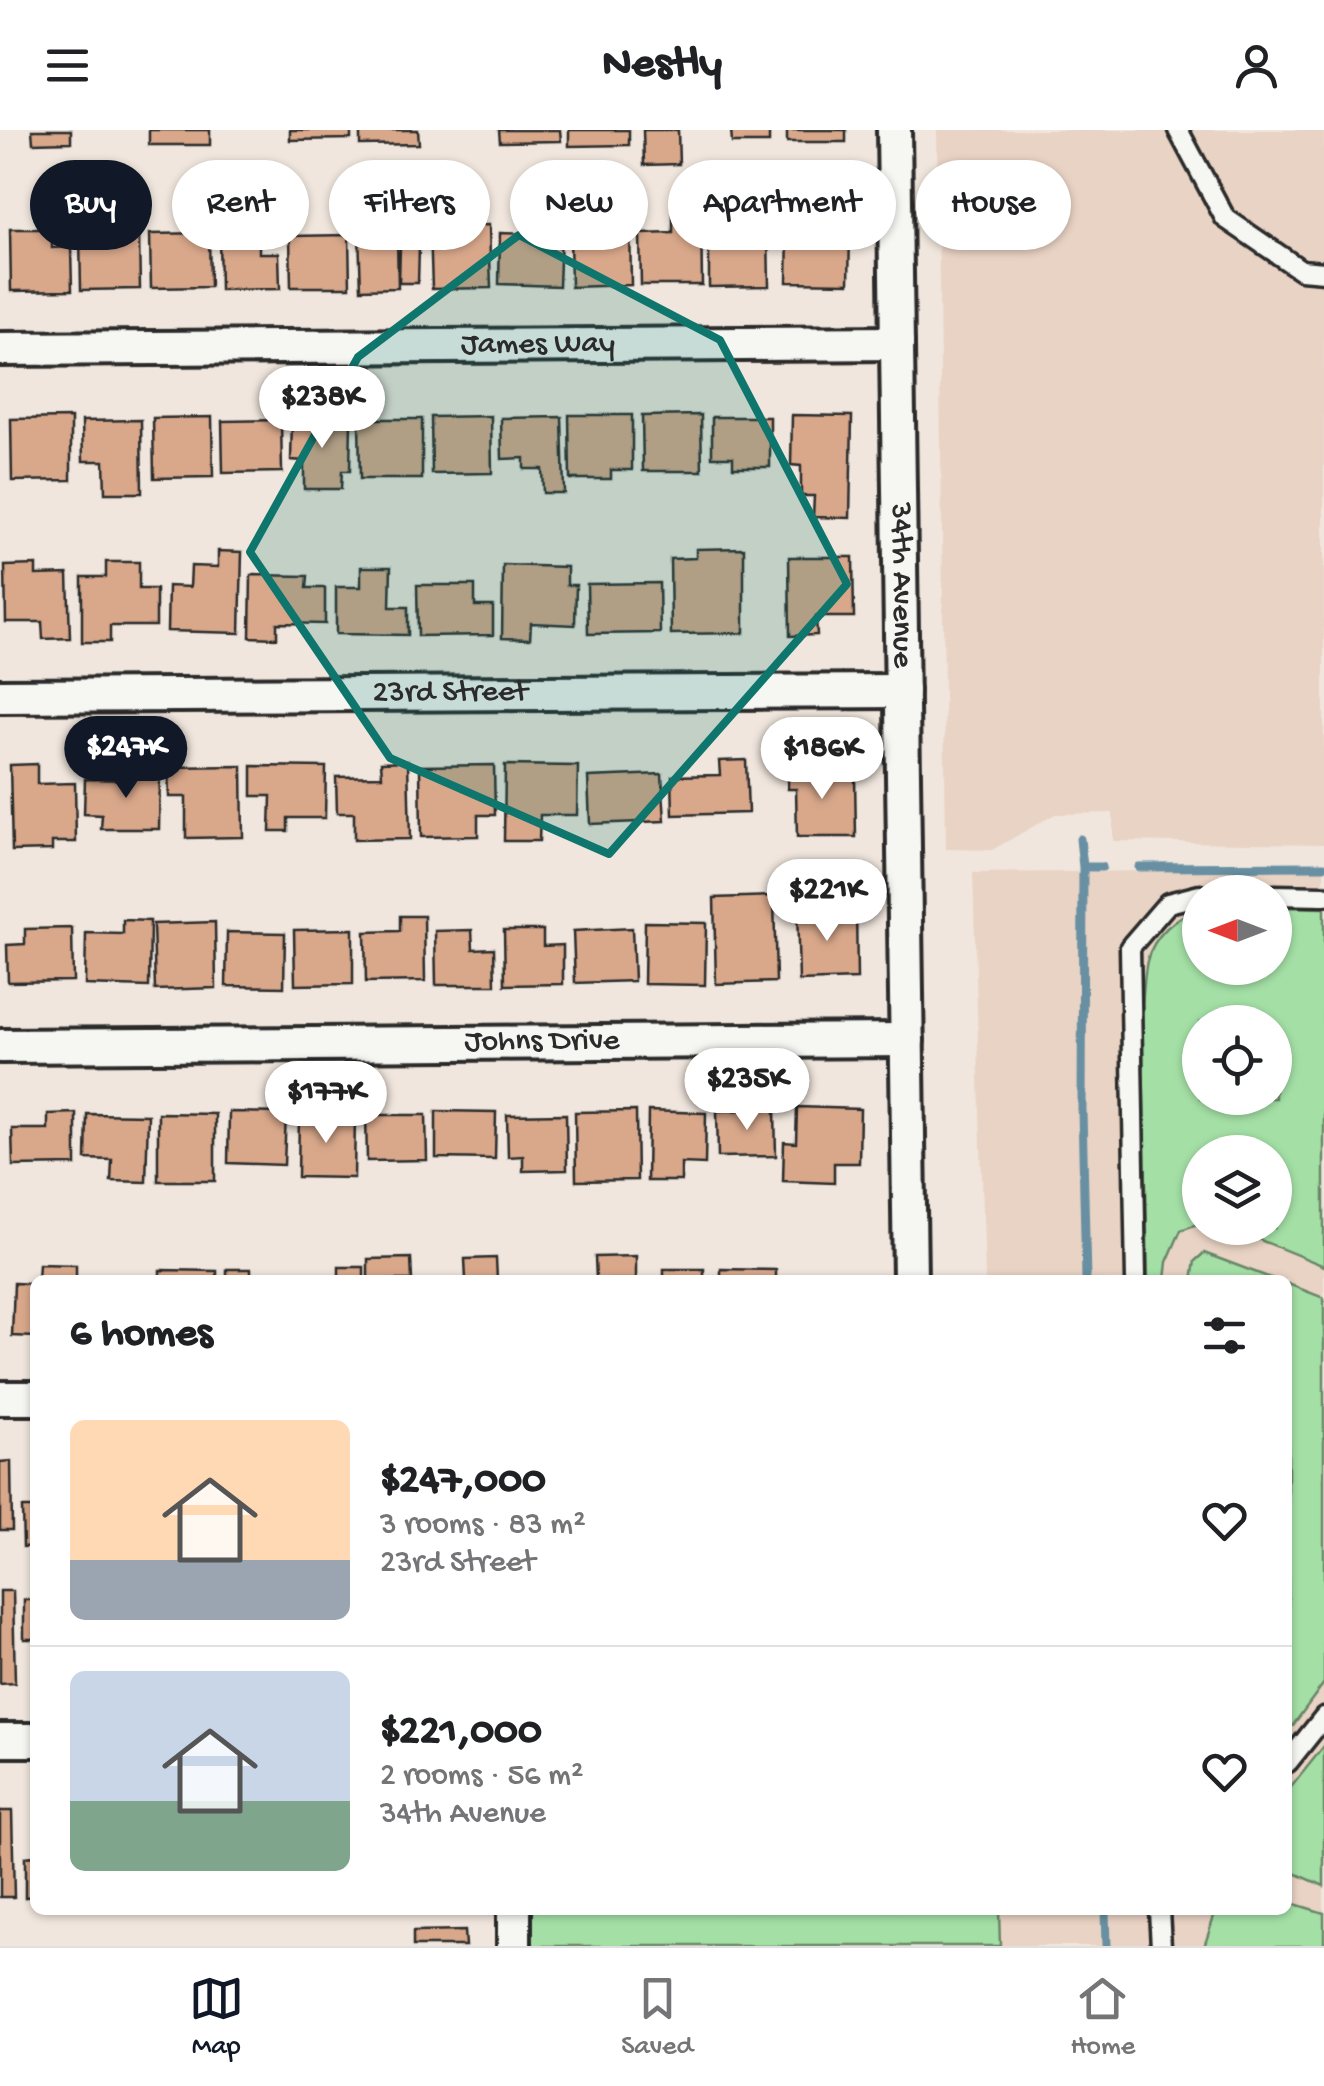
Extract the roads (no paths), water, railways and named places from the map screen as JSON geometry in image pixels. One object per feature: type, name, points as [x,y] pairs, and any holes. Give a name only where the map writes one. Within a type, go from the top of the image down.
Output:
[{"type":"street","name":"34th Avenue","points":[[894,130],[910,1275]]},
{"type":"street","name":"James Way","points":[[0,350],[897,343]]},
{"type":"street","name":"23rd Street","points":[[0,696],[902,691]]},
{"type":"street","name":"Johns Drive","points":[[0,1046],[907,1040]]},
{"type":"street","points":[[0,1398],[30,1398]]},
{"type":"street","points":[[0,1740],[30,1740]]},
{"type":"street","points":[[514,1915],[514,1946]]},
{"type":"lane","points":[[1178,130],[1225,218],[1302,270],[1324,272]]},
{"type":"lane","points":[[1292,895],[1324,896]]},
{"type":"lane","points":[[1136,1275],[1130,947],[1168,903],[1182,900]]},
{"type":"lane","points":[[1292,1757],[1324,1717]]},
{"type":"lane","points":[[1160,1946],[1163,1915]]},
{"type":"waterway","points":[[1080,839],[1086,1275]]},
{"type":"waterway","points":[[1139,867],[1324,866]]},
{"type":"waterway","points":[[1083,867],[1102,867]]},
{"type":"waterway","points":[[1105,1915],[1106,1946]]}]
